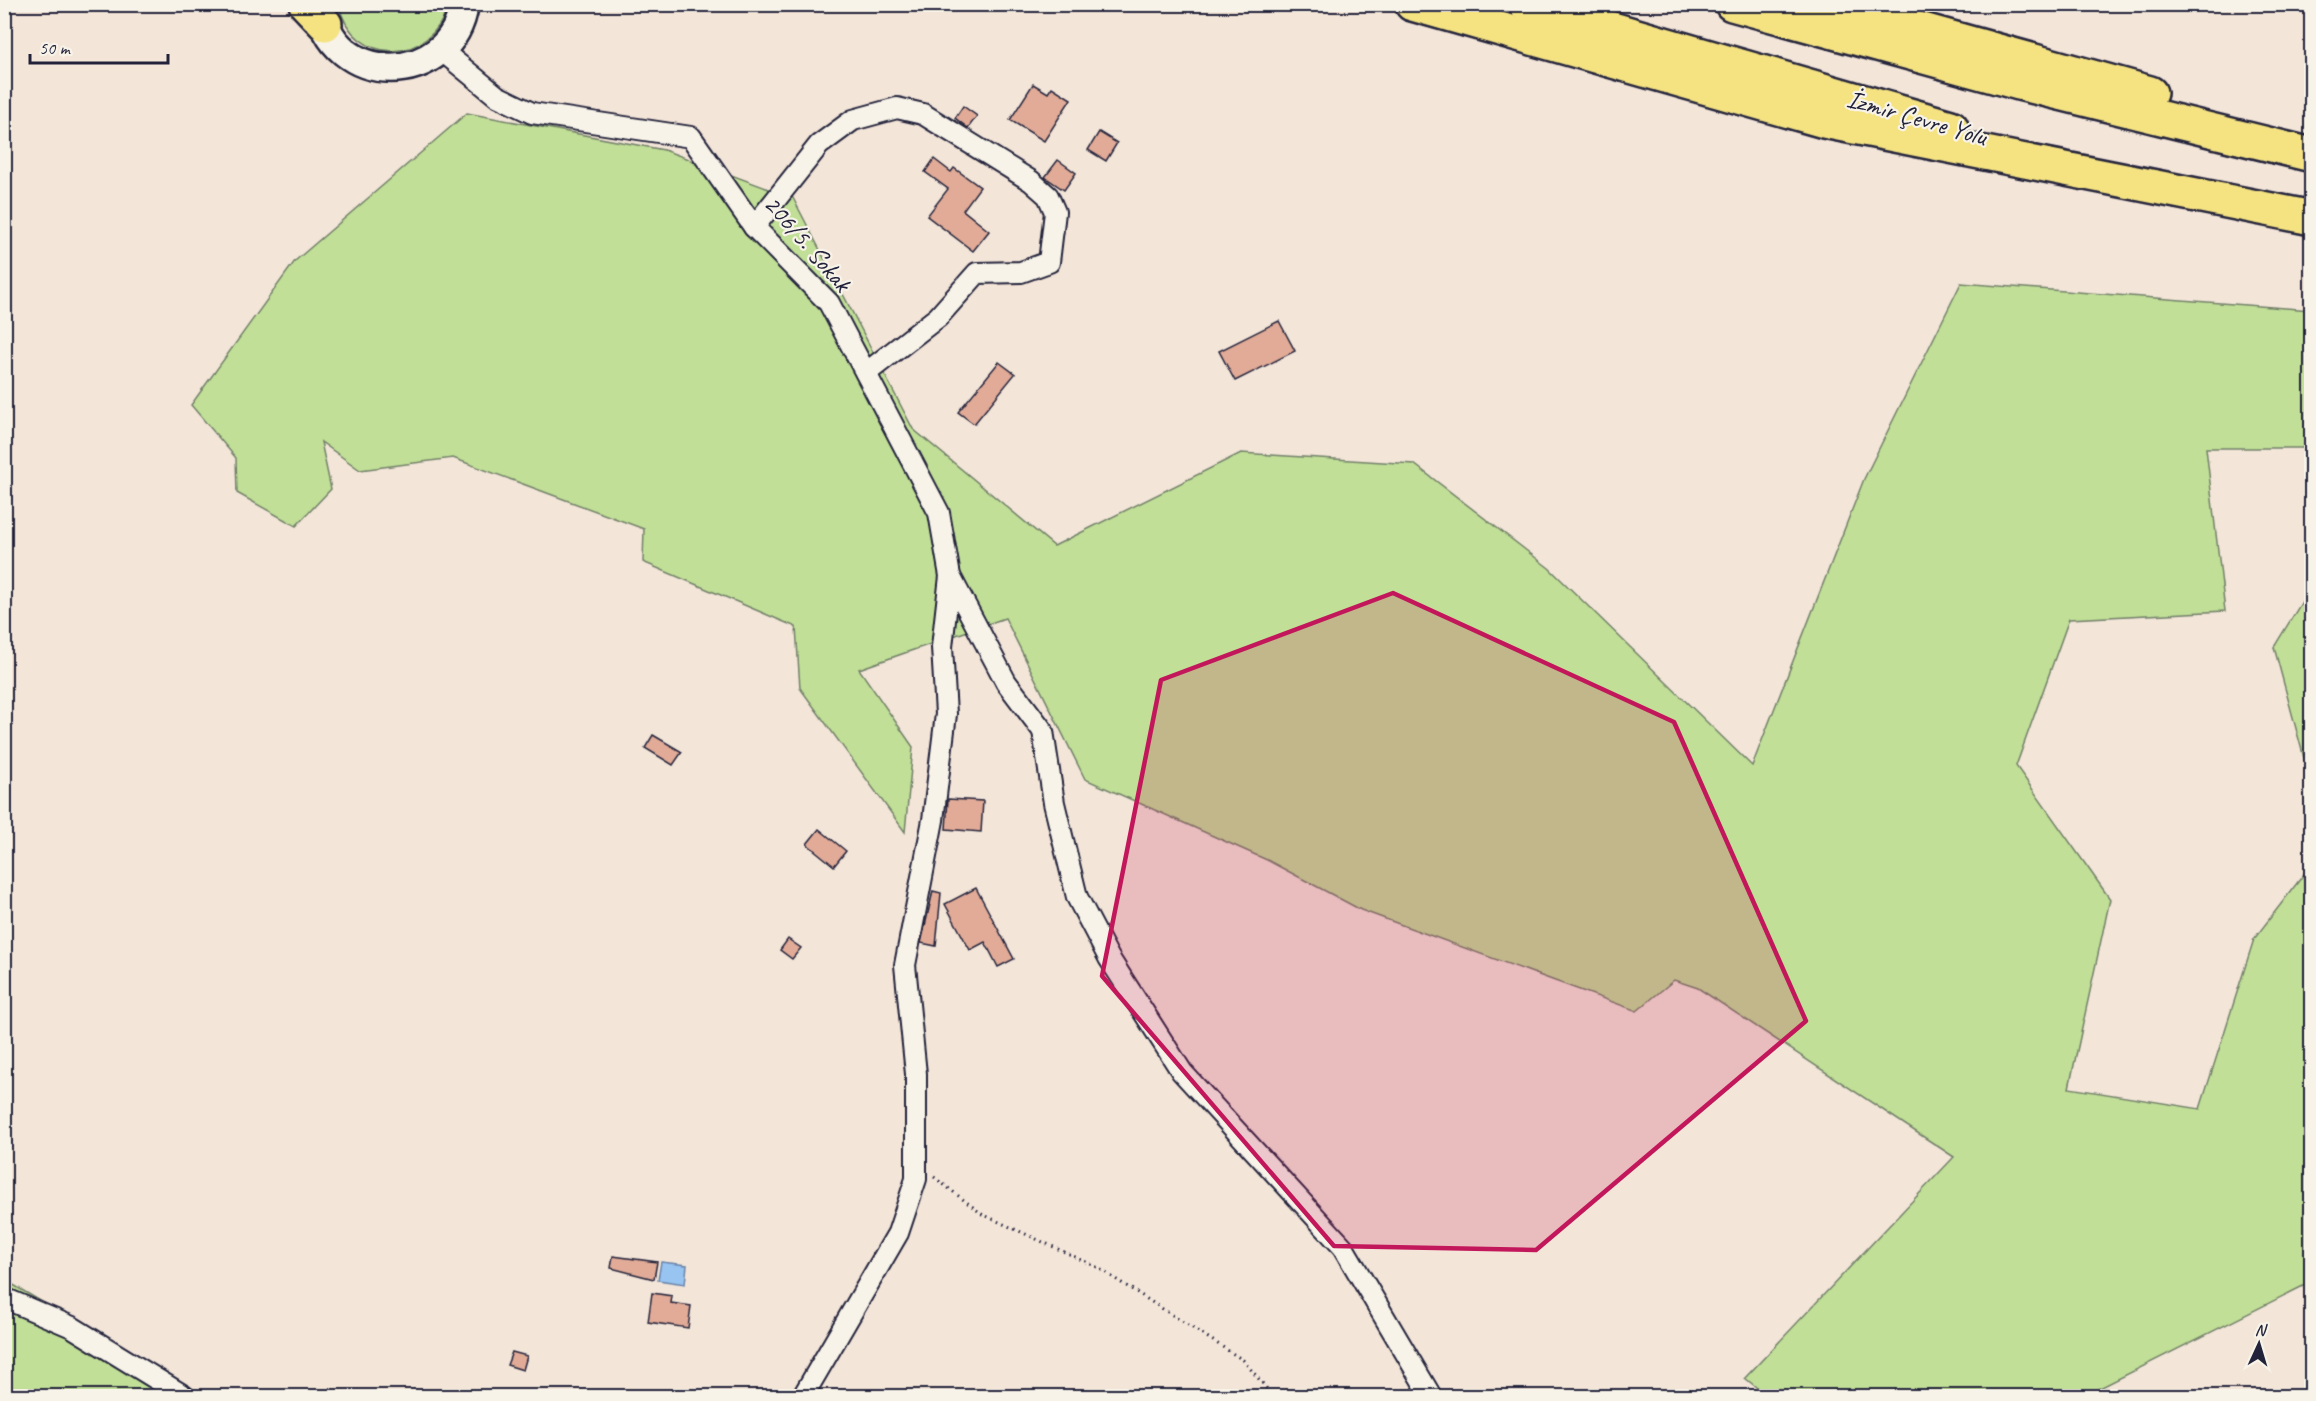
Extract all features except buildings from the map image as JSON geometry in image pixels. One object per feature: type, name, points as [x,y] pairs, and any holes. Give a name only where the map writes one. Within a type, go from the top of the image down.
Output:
[{"type":"highway","points":[[1412,4],[1824,121],[2312,217]]},
{"type":"highway","name":"İzmir Çevre Yolu","points":[[1526,4],[2018,146],[2312,217]]},
{"type":"highway","points":[[1732,4],[2019,83],[2312,155]]},
{"type":"highway","points":[[1829,4],[2312,137]]},
{"type":"main road","points":[[317,11],[340,47],[363,63],[390,69],[417,64],[441,50],[456,31],[464,4]]},
{"type":"street","name":"206/5. Sokak","points":[[441,50],[497,96],[532,113],[692,137],[754,227],[829,303],[939,513],[950,576]]},
{"type":"street","points":[[754,227],[819,145],[853,120],[897,108],[923,114],[1030,181],[1048,196],[1055,212],[1049,262],[1021,272],[977,273],[938,317],[866,373]]},
{"type":"street","points":[[803,1396],[898,1233],[916,1179],[916,1074],[905,965],[933,820],[946,714],[942,647],[950,576]]},
{"type":"street","points":[[950,576],[1006,682],[1043,731],[1054,803],[1077,897],[1109,958],[1182,1072],[1342,1246],[1431,1396]]},
{"type":"street","points":[[4,1299],[72,1327],[184,1396]]},
{"type":"path","points":[[931,1168],[934,1178],[982,1214],[1095,1266],[1243,1360],[1273,1396]]},
{"type":"highlighted area","points":[[1393,593],[1674,722],[1806,1021],[1536,1250],[1334,1246],[1102,976],[1161,680]]},
{"type":"green space","points":[[448,4],[439,25],[426,39],[410,48],[393,51],[375,48],[360,40],[347,25],[339,5]]},
{"type":"green space","points":[[467,113],[664,150],[793,198],[913,429],[1054,546],[1241,453],[1414,464],[1549,568],[1752,766],[1864,479],[1961,283],[2311,310],[2311,448],[2206,448],[2225,611],[2069,619],[2016,766],[2110,899],[2069,1088],[2200,1109],[2254,939],[2311,865],[2311,1282],[2084,1396],[1767,1396],[1745,1378],[1954,1157],[1698,988],[1674,980],[1637,1011],[1361,910],[1267,860],[1085,779],[1005,618],[859,669],[913,747],[905,832],[800,688],[796,627],[643,562],[644,529],[453,458],[360,470],[321,442],[331,489],[296,526],[237,493],[236,458],[191,405],[295,261]]},
{"type":"green space","points":[[2312,587],[2311,784],[2274,647]]},
{"type":"green space","points":[[5,1280],[200,1396],[5,1396]]},
{"type":"water","points":[[661,1262],[687,1265],[685,1284],[658,1280]]}]
